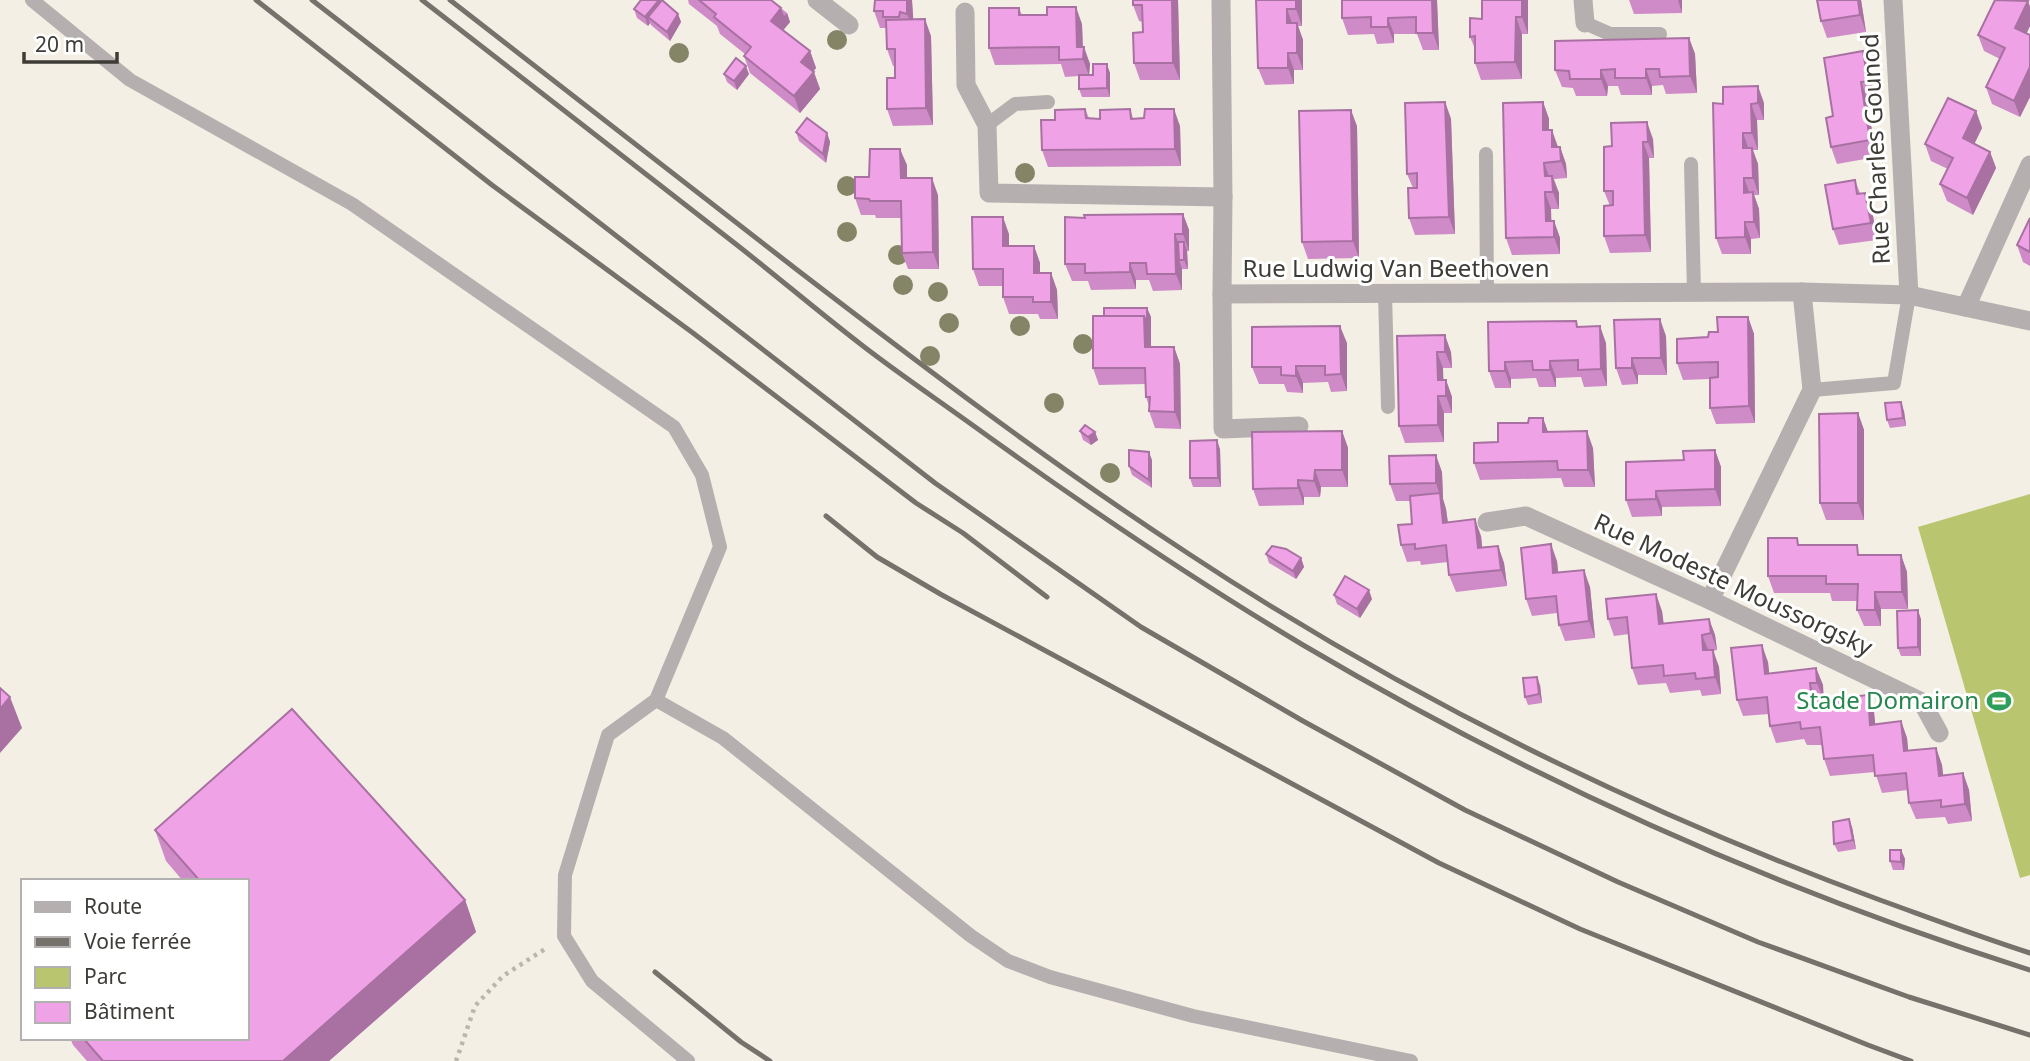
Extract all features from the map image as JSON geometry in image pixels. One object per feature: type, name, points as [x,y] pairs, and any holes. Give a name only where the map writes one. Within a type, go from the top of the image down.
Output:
[{"type":"street","points":[[817,0],[849,25]]},
{"type":"street","name":"Rue Ludwig Van Beethoven","points":[[1221,0],[1222,294],[1802,292],[1909,295],[2030,321]]},
{"type":"street","points":[[1583,0],[1585,23]]},
{"type":"street","name":"Rue Charles Gounod","points":[[1893,0],[1909,295]]},
{"type":"street","points":[[965,12],[966,85],[987,125],[989,193],[1223,197]]},
{"type":"street","points":[[1966,307],[2030,165]]},
{"type":"street","points":[[1710,600],[1812,390],[1802,292]]},
{"type":"street","points":[[1222,294],[1223,429],[1299,426]]},
{"type":"street","name":"Rue Modeste Moussorgsky","points":[[1487,522],[1526,516],[1710,600],[1922,702],[1939,733]]},
{"type":"lane","points":[[32,0],[130,80],[352,204],[674,427],[702,475],[720,547],[656,700],[608,735],[565,875],[565,936],[592,981],[688,1061]]},
{"type":"lane","points":[[1585,23],[1611,34],[1660,34]]},
{"type":"lane","points":[[987,125],[1015,104],[1048,102]]},
{"type":"lane","points":[[1486,154],[1487,293]]},
{"type":"lane","points":[[1691,164],[1694,292]]},
{"type":"lane","points":[[1385,293],[1388,407]]},
{"type":"lane","points":[[1812,390],[1894,383],[1909,295]]},
{"type":"lane","points":[[656,700],[723,738],[971,936],[1008,961],[1050,977],[1193,1016],[1411,1061]]},
{"type":"path","points":[[456,1061],[475,1006],[503,976],[565,936]]},
{"type":"green space","name":"Stade Domairon","points":[[2030,494],[2030,875],[2020,878],[1918,527]]},
{"type":"building","points":[[641,0],[659,0],[645,17],[634,9]]},
{"type":"building","points":[[662,0],[678,14],[667,32],[648,17]]},
{"type":"building","points":[[699,0],[771,0],[781,8],[771,21],[810,51],[801,62],[814,72],[794,96],[744,56],[751,47],[714,17],[716,14]]},
{"type":"building","points":[[875,0],[907,0],[907,14],[900,12],[899,17],[883,17],[883,11],[874,11]]},
{"type":"building","points":[[1133,0],[1172,0],[1173,63],[1134,63],[1133,33],[1143,32],[1142,5],[1133,5]]},
{"type":"building","points":[[1256,0],[1296,0],[1296,9],[1287,9],[1287,23],[1297,23],[1297,53],[1288,53],[1288,68],[1258,68]]},
{"type":"building","points":[[1342,0],[1432,0],[1433,33],[1416,33],[1416,17],[1388,18],[1388,27],[1371,27],[1371,17],[1342,18]]},
{"type":"building","points":[[1482,0],[1522,0],[1522,17],[1516,17],[1515,62],[1475,63],[1475,36],[1470,37],[1470,18],[1482,19]]},
{"type":"building","points":[[1817,0],[1858,0],[1860,15],[1821,21]]},
{"type":"building","points":[[1995,0],[2028,1],[2015,28],[2030,35],[2030,67],[2014,101],[1986,87],[2005,48],[1978,35]]},
{"type":"building","points":[[1047,7],[1076,7],[1077,47],[1084,47],[1083,59],[1059,60],[1059,47],[989,48],[989,8],[1019,8],[1019,15],[1047,15]]},
{"type":"building","points":[[925,19],[926,108],[887,109],[887,78],[895,78],[895,49],[887,49],[886,20]]},
{"type":"building","points":[[1689,38],[1690,76],[1660,77],[1659,69],[1646,69],[1646,78],[1615,78],[1615,69],[1601,70],[1601,79],[1570,79],[1569,71],[1555,70],[1555,41]]},
{"type":"building","points":[[1863,51],[1868,81],[1861,82],[1870,140],[1831,147],[1826,118],[1833,116],[1824,58]]},
{"type":"building","points":[[736,58],[746,66],[734,81],[724,74]]},
{"type":"building","points":[[1093,64],[1107,64],[1107,88],[1079,89],[1079,75],[1093,75]]},
{"type":"building","points":[[1758,86],[1758,103],[1751,104],[1752,133],[1743,133],[1743,148],[1752,148],[1753,178],[1744,178],[1744,193],[1753,192],[1754,222],[1745,222],[1745,237],[1716,238],[1713,103],[1723,104],[1723,87]]},
{"type":"building","points":[[1948,98],[1976,111],[1963,138],[1990,152],[1967,198],[1940,184],[1953,158],[1925,144]]},
{"type":"building","points":[[1445,102],[1449,217],[1409,218],[1408,188],[1417,188],[1417,173],[1407,174],[1405,103]]},
{"type":"building","points":[[1543,102],[1543,130],[1552,130],[1552,147],[1560,147],[1561,161],[1544,163],[1545,176],[1552,176],[1553,192],[1545,192],[1546,221],[1554,221],[1554,237],[1506,238],[1503,103]]},
{"type":"building","points":[[1085,109],[1086,118],[1100,119],[1100,110],[1130,109],[1131,119],[1144,118],[1145,109],[1174,109],[1175,149],[1042,150],[1041,120],[1055,120],[1055,110]]},
{"type":"building","points":[[1351,110],[1353,241],[1302,242],[1299,111]]},
{"type":"building","points":[[807,118],[827,133],[823,154],[796,132]]},
{"type":"building","points":[[1647,122],[1648,142],[1643,142],[1645,235],[1604,236],[1604,206],[1613,205],[1613,191],[1604,191],[1604,147],[1612,146],[1611,123]]},
{"type":"building","points":[[870,149],[900,149],[901,178],[932,178],[933,252],[902,253],[901,201],[855,198],[855,177],[869,177]]},
{"type":"building","points":[[1855,180],[1857,194],[1865,193],[1871,223],[1833,229],[1825,185]]},
{"type":"building","points":[[1183,214],[1183,234],[1175,234],[1176,274],[1147,274],[1146,263],[1130,263],[1130,272],[1085,273],[1085,264],[1065,264],[1065,217]]},
{"type":"building","points":[[972,217],[1003,217],[1003,246],[1034,246],[1034,273],[1051,273],[1051,302],[1033,302],[1033,297],[1003,297],[1003,269],[973,269]]},
{"type":"building","points":[[2030,218],[2030,252],[2017,245]]},
{"type":"building","points":[[1178,242],[1184,242],[1184,260],[1179,260]]},
{"type":"building","points":[[1104,308],[1147,308],[1147,324],[1144,316],[1104,316]]},
{"type":"building","points":[[1093,316],[1144,316],[1145,347],[1174,347],[1175,412],[1149,411],[1150,397],[1146,397],[1145,368],[1093,368]]},
{"type":"building","points":[[1717,317],[1748,317],[1749,406],[1710,408],[1710,378],[1718,377],[1718,362],[1677,363],[1677,339],[1708,337],[1709,332],[1718,332]]},
{"type":"building","points":[[1660,319],[1661,358],[1632,358],[1632,368],[1616,368],[1614,320]]},
{"type":"building","points":[[1576,321],[1577,327],[1600,326],[1601,369],[1578,370],[1578,360],[1550,361],[1550,370],[1533,370],[1532,361],[1505,362],[1505,371],[1489,371],[1488,322]]},
{"type":"building","points":[[1340,326],[1341,374],[1325,375],[1325,366],[1296,366],[1296,376],[1281,375],[1281,367],[1252,367],[1252,327]]},
{"type":"building","points":[[1445,335],[1445,352],[1437,352],[1438,380],[1446,380],[1446,396],[1438,396],[1438,425],[1399,426],[1397,336]]},
{"type":"building","points":[[1901,402],[1903,418],[1887,420],[1885,403]]},
{"type":"building","points":[[1858,413],[1858,503],[1820,503],[1819,414]]},
{"type":"building","points":[[1529,418],[1543,418],[1543,432],[1587,431],[1588,470],[1558,470],[1557,461],[1474,463],[1474,443],[1498,442],[1498,423],[1528,423]]},
{"type":"building","points":[[1085,425],[1095,432],[1088,437],[1080,431]]},
{"type":"building","points":[[1342,431],[1342,470],[1315,470],[1314,481],[1298,480],[1298,488],[1253,489],[1252,432]]},
{"type":"building","points":[[1217,440],[1218,478],[1190,478],[1190,441]]},
{"type":"building","points":[[1129,450],[1149,452],[1149,480],[1129,466]]},
{"type":"building","points":[[1715,450],[1715,489],[1656,491],[1656,499],[1626,500],[1626,462],[1684,460],[1683,451]]},
{"type":"building","points":[[1436,455],[1436,483],[1390,484],[1389,456]]},
{"type":"building","points":[[1440,493],[1443,523],[1475,519],[1478,548],[1498,546],[1501,570],[1449,575],[1446,545],[1415,549],[1415,544],[1401,545],[1398,525],[1412,524],[1410,496]]},
{"type":"building","points":[[1768,538],[1797,538],[1798,545],[1857,545],[1858,555],[1901,555],[1902,592],[1875,592],[1875,610],[1857,610],[1858,584],[1826,584],[1826,576],[1768,576]]},
{"type":"building","points":[[1551,544],[1553,573],[1584,570],[1589,621],[1559,625],[1556,596],[1526,599],[1521,548]]},
{"type":"building","points":[[1272,546],[1286,549],[1301,558],[1293,571],[1266,554]]},
{"type":"building","points":[[1345,576],[1369,590],[1357,609],[1334,595]]},
{"type":"building","points":[[1656,594],[1659,624],[1709,619],[1711,633],[1702,635],[1703,650],[1713,650],[1715,677],[1696,679],[1695,673],[1664,676],[1663,665],[1632,668],[1627,617],[1608,619],[1606,599]]},
{"type":"building","points":[[1918,610],[1918,647],[1898,648],[1897,611]]},
{"type":"building","points":[[1762,645],[1765,674],[1816,668],[1817,683],[1810,683],[1812,701],[1868,695],[1870,725],[1901,721],[1904,751],[1936,748],[1939,776],[1963,773],[1965,804],[1941,807],[1941,800],[1909,803],[1906,773],[1875,776],[1873,755],[1824,759],[1820,727],[1801,729],[1800,722],[1770,726],[1767,697],[1737,700],[1731,648]]},
{"type":"building","points":[[1537,677],[1539,694],[1525,697],[1523,678]]},
{"type":"building","points":[[0,688],[10,697],[0,709]]},
{"type":"building","points":[[292,709],[465,900],[283,1061],[103,1061],[85,1040],[248,1040],[248,879],[198,879],[155,830]]},
{"type":"building","points":[[1849,819],[1853,840],[1834,844],[1833,822]]},
{"type":"building","points":[[1890,850],[1901,850],[1901,862],[1890,861]]},
{"type":"railway","points":[[256,0],[492,185],[693,333],[916,503],[963,533],[1047,597]]},
{"type":"railway","points":[[312,0],[935,483],[1141,627],[1303,721],[1465,810],[1618,882],[1758,942],[1909,997],[2030,1035]]},
{"type":"railway","points":[[422,0],[890,366],[1052,482],[1218,593],[1303,645],[1478,741],[1658,828],[1749,868],[1842,904],[2030,970]]},
{"type":"railway","points":[[450,0],[753,236],[990,415],[1138,520],[1271,606],[1439,702],[1612,789],[1790,865],[2030,953]]},
{"type":"railway","points":[[826,516],[877,557],[942,595],[1439,863],[1580,929],[1911,1061]]},
{"type":"railway","points":[[655,972],[741,1042],[770,1061]]},
{"type":"place","name":"Stade Domairon","points":[[1999,701]]}]
